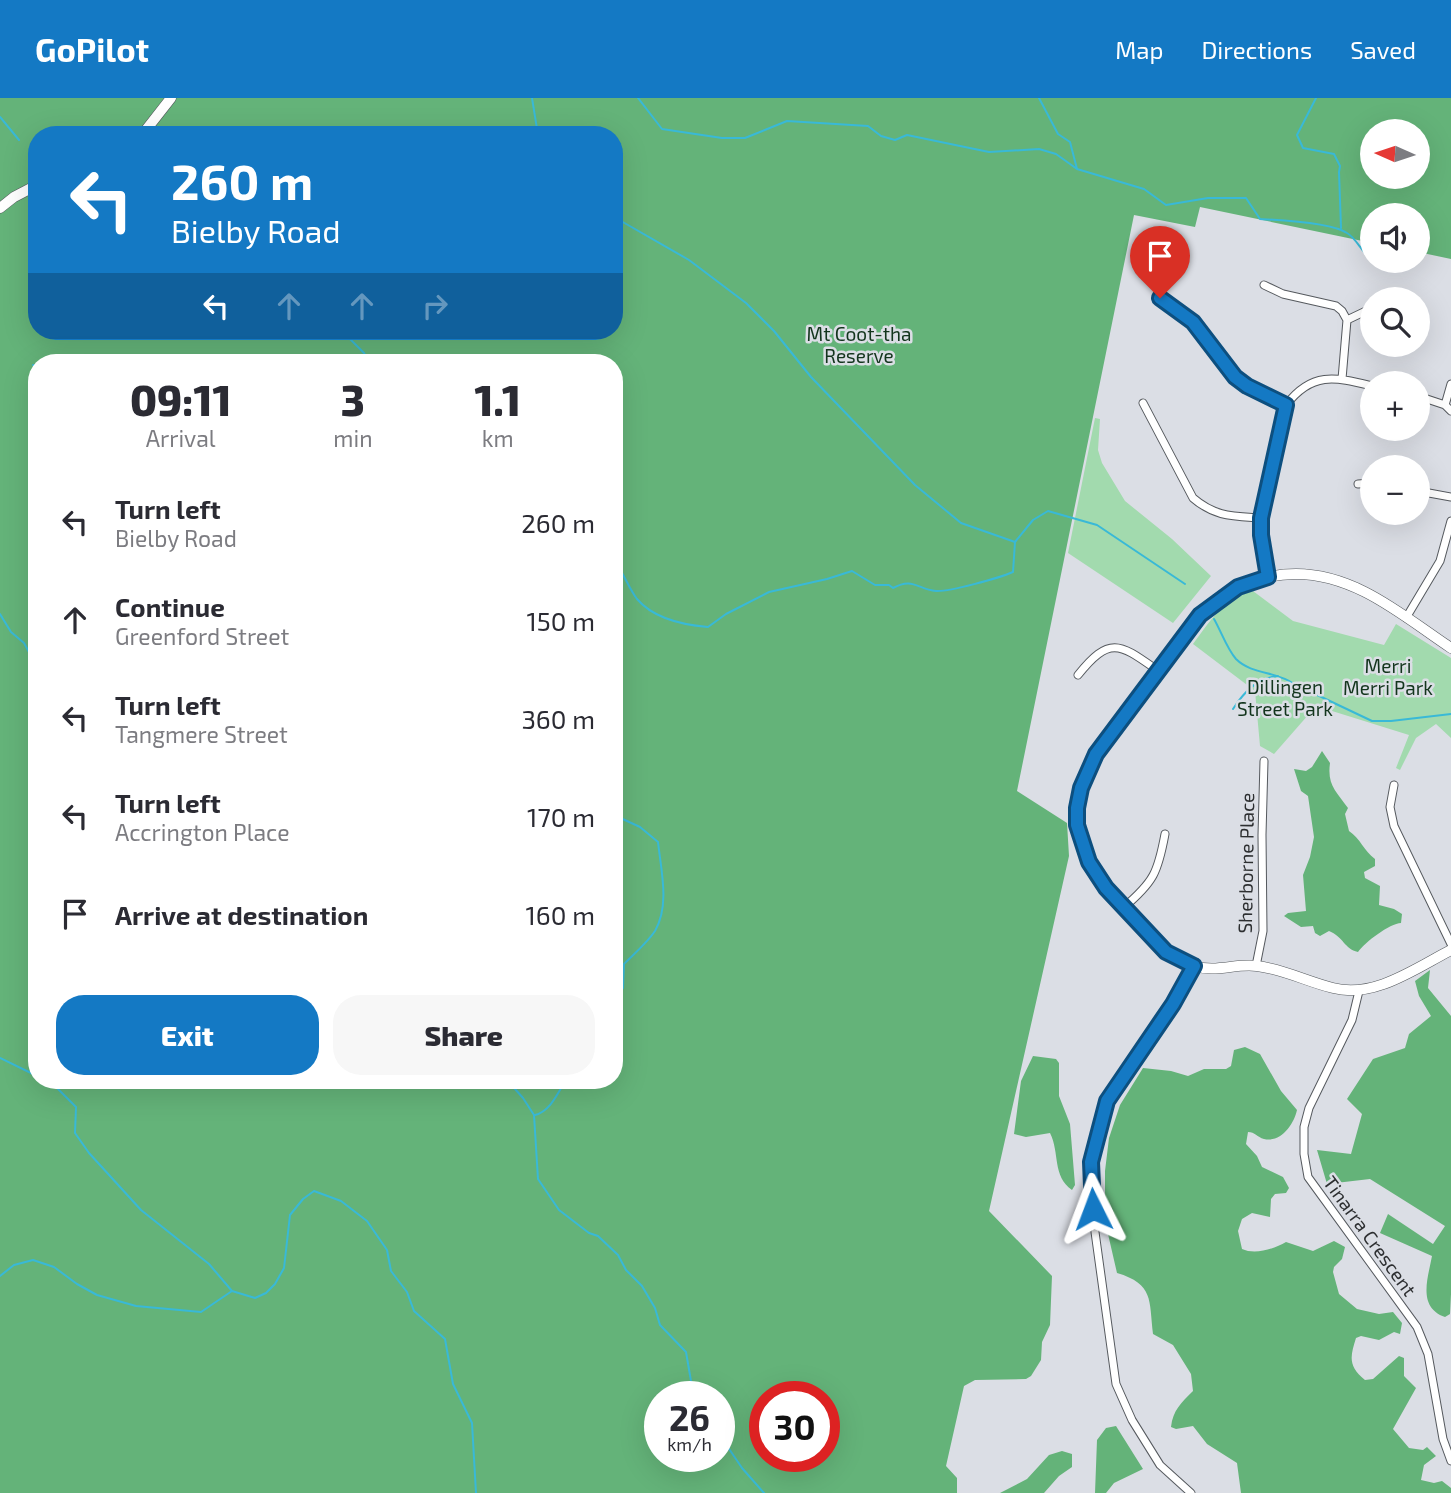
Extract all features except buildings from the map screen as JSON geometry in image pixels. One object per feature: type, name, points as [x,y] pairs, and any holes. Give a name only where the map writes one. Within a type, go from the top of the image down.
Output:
[{"type":"street","points":[[149,126],[171,98]]},
{"type":"street","points":[[0,208],[28,190]]},
{"type":"street","points":[[1264,285],[1283,294],[1336,306],[1342,311],[1346,320],[1342,379]]},
{"type":"street","points":[[1160,298],[1193,322],[1235,377],[1247,386],[1286,405]]},
{"type":"street","points":[[1346,320],[1360,314]]},
{"type":"street","points":[[1268,577],[1261,518],[1286,405],[1305,385],[1328,378],[1360,383]]},
{"type":"street","points":[[1430,401],[1448,408],[1451,384]]},
{"type":"street","points":[[1143,403],[1193,498],[1217,514],[1261,518]]},
{"type":"street","points":[[1430,493],[1451,497]]},
{"type":"street","points":[[1406,618],[1440,561],[1451,521]]},
{"type":"street","points":[[1451,648],[1364,590],[1343,582],[1318,575],[1293,574],[1268,577],[1238,587],[1206,609],[1157,670],[1096,754],[1081,788],[1077,808],[1077,825],[1089,862],[1106,888],[1166,952],[1194,966],[1210,970],[1256,965],[1334,988],[1359,991],[1389,981],[1451,950]]},
{"type":"street","points":[[1078,675],[1097,654],[1109,648],[1121,648],[1136,653],[1157,670]]},
{"type":"street","name":"Sherborne Place","points":[[1256,965],[1264,919],[1264,761]]},
{"type":"street","points":[[1394,785],[1390,807],[1394,826],[1451,944]]},
{"type":"street","points":[[1123,908],[1152,880],[1157,871],[1165,834]]},
{"type":"street","points":[[1191,1493],[1160,1465],[1132,1420],[1116,1384],[1095,1232],[1091,1162],[1107,1101],[1173,1004],[1194,966]]},
{"type":"street","name":"Tinarra Crescent","points":[[1359,991],[1352,1020],[1309,1108],[1304,1127],[1308,1177],[1417,1327],[1428,1354],[1443,1439],[1451,1461]]},
{"type":"green space","name":"Mt Coot-tha Reserve","points":[[0,98],[1451,98],[1451,259],[1430,255],[1430,203],[1360,203],[1360,240],[1200,207],[1195,227],[1134,215],[1017,791],[1067,823],[1069,856],[989,1211],[1052,1276],[1050,1325],[1042,1342],[1041,1360],[1031,1376],[1026,1379],[975,1380],[964,1386],[946,1466],[957,1478],[957,1493],[0,1493]]},
{"type":"green space","points":[[1095,418],[1100,419],[1098,450],[1102,463],[1125,501],[1172,539],[1211,576],[1173,623],[1068,553]]},
{"type":"green space","points":[[1253,591],[1293,621],[1384,645],[1396,624],[1451,658],[1451,738],[1436,724],[1416,738],[1400,770],[1396,768],[1409,735],[1316,706],[1274,754],[1260,746],[1255,691],[1193,644],[1226,605]]},
{"type":"green space","points":[[1322,751],[1330,763],[1333,787],[1348,808],[1345,814],[1349,831],[1375,859],[1375,866],[1364,872],[1365,878],[1380,886],[1379,905],[1402,914],[1401,923],[1378,934],[1358,952],[1329,931],[1320,936],[1315,933],[1313,926],[1301,927],[1284,916],[1306,911],[1303,875],[1314,837],[1308,796],[1301,791],[1294,769],[1306,771],[1312,767]]},
{"type":"green space","points":[[1430,970],[1428,988],[1451,1016],[1451,1294],[1450,1314],[1445,1317],[1436,1312],[1428,1299],[1427,1282],[1432,1256],[1380,1233],[1388,1214],[1433,1244],[1445,1226],[1370,1179],[1327,1184],[1317,1150],[1351,1154],[1362,1114],[1347,1099],[1373,1059],[1405,1048],[1409,1034],[1431,1016],[1419,996],[1415,981]]},
{"type":"green space","points":[[1245,1047],[1260,1054],[1281,1091],[1297,1110],[1290,1126],[1276,1138],[1264,1139],[1248,1132],[1246,1144],[1257,1156],[1262,1167],[1283,1177],[1289,1188],[1286,1193],[1275,1194],[1271,1199],[1270,1217],[1252,1213],[1242,1219],[1238,1231],[1242,1249],[1264,1250],[1286,1242],[1313,1251],[1334,1241],[1345,1247],[1342,1259],[1333,1272],[1339,1294],[1357,1309],[1379,1314],[1393,1312],[1402,1323],[1400,1334],[1394,1332],[1379,1340],[1361,1336],[1356,1338],[1353,1366],[1365,1380],[1373,1379],[1399,1356],[1404,1358],[1404,1376],[1416,1388],[1393,1429],[1409,1448],[1423,1450],[1427,1447],[1436,1456],[1424,1465],[1421,1480],[1434,1483],[1442,1481],[1451,1488],[1451,1493],[1241,1493],[1237,1463],[1207,1444],[1193,1426],[1176,1429],[1171,1427],[1176,1411],[1193,1391],[1191,1374],[1173,1345],[1153,1334],[1150,1303],[1144,1288],[1129,1277],[1117,1273],[1105,1221],[1105,1171],[1109,1138],[1120,1105],[1143,1068],[1188,1076],[1204,1069],[1226,1069],[1231,1066],[1234,1050]]},
{"type":"green space","points":[[1033,1056],[1056,1059],[1059,1063],[1059,1096],[1070,1124],[1075,1185],[1072,1190],[1059,1171],[1050,1133],[1026,1137],[1014,1134],[1021,1081]]},
{"type":"green space","points":[[1116,1426],[1143,1469],[1114,1483],[1106,1493],[1095,1493],[1097,1440],[1106,1428]]},
{"type":"green space","points":[[1062,1451],[1072,1454],[1072,1467],[1059,1476],[1044,1493],[1000,1493],[1027,1479],[1049,1455]]},
{"type":"waterway","points":[[532,98],[537,126]]},
{"type":"waterway","points":[[638,98],[662,129],[722,138],[745,138],[787,121],[868,126],[881,136],[895,140],[907,135],[989,152],[1039,149],[1056,154],[1077,169],[1144,189],[1166,205],[1208,198],[1246,198],[1260,219],[1329,226],[1347,233],[1360,247]]},
{"type":"waterway","points":[[1039,98],[1058,134],[1070,142],[1077,169]]},
{"type":"waterway","points":[[1316,98],[1297,135],[1303,148],[1334,154],[1340,166],[1341,228]]},
{"type":"waterway","points":[[0,117],[19,140]]},
{"type":"waterway","points":[[623,222],[689,260],[746,303],[774,331],[811,377],[915,485],[961,523],[1015,542]]},
{"type":"waterway","points":[[351,340],[365,354]]},
{"type":"waterway","points":[[623,574],[637,599],[652,612],[679,623],[708,627],[726,614],[769,592],[852,571],[875,585],[889,585],[893,588],[910,584],[936,591],[1006,575],[1013,572],[1015,542],[1033,520],[1048,511],[1097,525],[1185,584]]},
{"type":"waterway","points":[[0,614],[11,632],[28,650]]},
{"type":"waterway","points":[[1214,619],[1230,650],[1242,664],[1287,680],[1372,721],[1451,714]]},
{"type":"waterway","points":[[1233,709],[1252,687],[1270,677],[1278,676]]},
{"type":"waterway","points":[[623,819],[640,827],[658,842],[663,899],[660,921],[655,931],[624,964],[623,988]]},
{"type":"waterway","points":[[0,1058],[28,1072]]},
{"type":"waterway","points":[[58,1089],[76,1107],[75,1133],[89,1153],[141,1210],[209,1264],[232,1291]]},
{"type":"waterway","points":[[515,1089],[534,1115],[538,1179],[559,1210],[589,1233],[598,1236],[618,1255],[626,1270],[642,1286],[655,1308],[660,1325],[686,1352],[691,1381]]},
{"type":"waterway","points":[[535,1115],[550,1105],[561,1089]]},
{"type":"waterway","points":[[0,1276],[14,1265],[33,1260],[54,1267],[97,1295],[136,1306],[201,1312],[232,1291],[255,1298],[266,1293],[284,1268],[290,1215],[303,1199],[314,1191],[341,1201],[367,1221],[387,1250],[391,1271],[407,1292],[414,1311],[445,1339],[453,1384],[472,1423],[476,1493]]},
{"type":"waterway","points":[[735,1458],[764,1493]]},
{"type":"route","points":[[1093,1209],[1091,1162],[1107,1101],[1173,1004],[1194,966],[1166,952],[1106,888],[1089,862],[1077,825],[1081,788],[1096,754],[1200,615],[1238,587],[1268,577],[1261,518],[1286,405],[1247,386],[1235,377],[1193,322],[1160,298]]},
{"type":"park label","name":"Merri Merri Park","points":[[1388,677]]},
{"type":"park label","name":"Dillingen Street Park","points":[[1285,698]]}]
